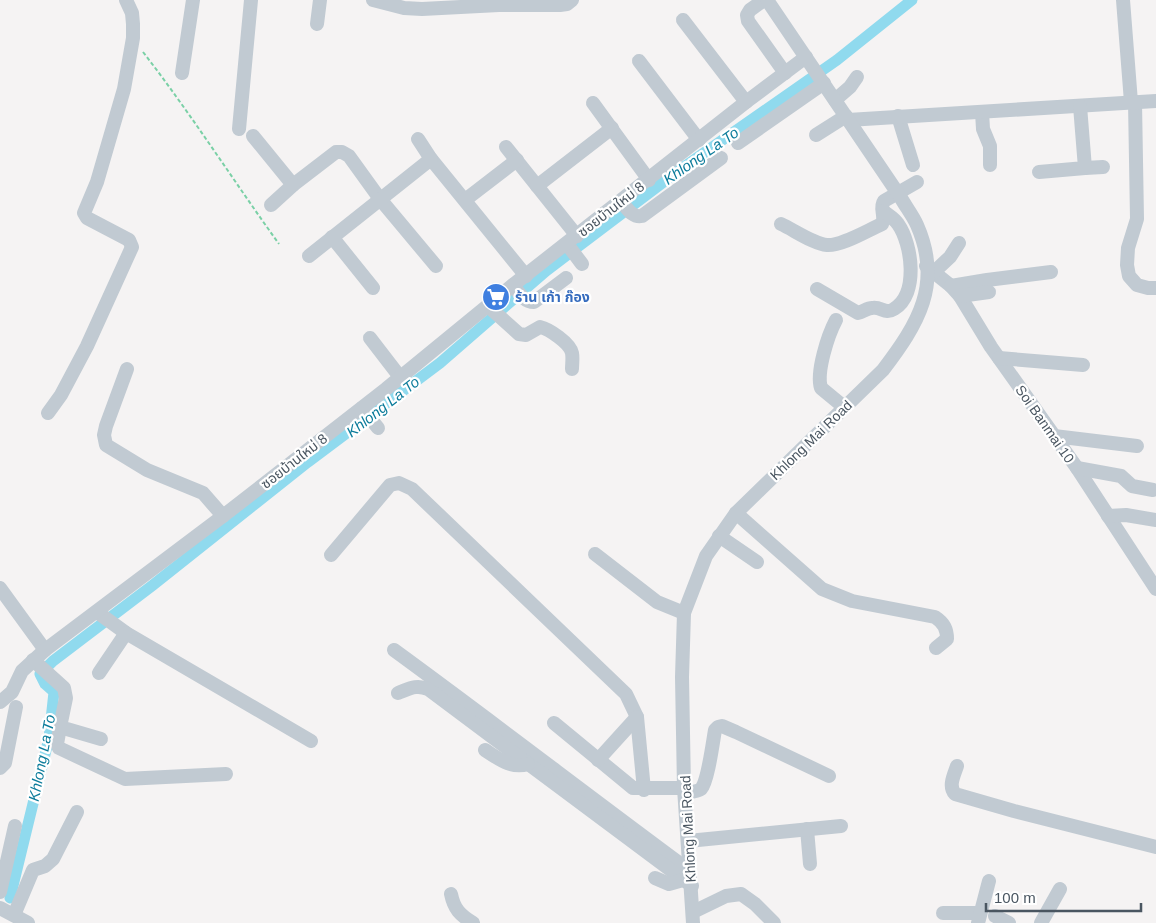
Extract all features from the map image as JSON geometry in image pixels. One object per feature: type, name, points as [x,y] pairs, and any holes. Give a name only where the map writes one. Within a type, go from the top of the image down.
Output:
[{"type":"street","points":[[48,413],[61,395],[88,346],[132,248],[129,240],[87,218],[84,213],[96,182],[124,89],[133,38],[132,13],[126,0]]},
{"type":"street","points":[[182,73],[193,0]]},
{"type":"street","points":[[239,129],[251,0]]},
{"type":"street","points":[[317,24],[320,0]]},
{"type":"street","points":[[373,0],[423,4],[509,3],[560,5],[567,4],[572,0]]},
{"type":"street","points":[[766,0],[750,10],[747,15],[748,21],[785,73]]},
{"type":"street","name":"Khlong Mai Road","points":[[693,918],[688,879],[685,790],[682,676],[684,613],[706,556],[736,513],[883,370],[911,331],[921,311],[930,269],[917,224],[848,118],[766,0]]},
{"type":"street","points":[[1123,0],[1133,102],[1137,219],[1128,248],[1127,265],[1129,276],[1137,284],[1148,288],[1156,288]]},
{"type":"street","points":[[684,20],[746,102]]},
{"type":"street","points":[[638,61],[699,140]]},
{"type":"street","name":"ซอยบ้านใหม่ 8","points":[[0,702],[12,692],[22,671],[40,667],[45,650],[105,617],[223,516],[369,417],[400,377],[494,312],[518,291],[526,276],[574,250],[627,208],[649,180],[746,102],[785,73],[809,61]]},
{"type":"street","points":[[835,100],[850,87],[857,77]]},
{"type":"street","points":[[738,143],[822,81]]},
{"type":"street","points":[[816,136],[848,118],[982,112],[1156,100]]},
{"type":"street","points":[[593,103],[649,180]]},
{"type":"street","points":[[1080,106],[1085,168]]},
{"type":"street","points":[[982,112],[983,129],[990,146],[990,165]]},
{"type":"street","points":[[898,116],[913,165]]},
{"type":"street","points":[[537,186],[612,128]]},
{"type":"street","points":[[253,136],[293,185]]},
{"type":"street","points":[[418,139],[431,159],[526,276]]},
{"type":"street","points":[[506,147],[537,186],[574,250]]},
{"type":"street","points":[[272,205],[293,185],[336,152],[342,152],[349,156],[380,199],[436,266]]},
{"type":"street","points":[[627,208],[637,217],[642,216],[721,158]]},
{"type":"street","points":[[309,256],[431,159]]},
{"type":"street","points":[[465,200],[517,160]]},
{"type":"street","points":[[1039,172],[1103,166]]},
{"type":"street","points":[[782,224],[819,244],[837,245],[882,224],[884,221],[882,204],[884,201],[917,182]]},
{"type":"street","points":[[817,290],[858,313],[873,307],[885,312],[899,306],[906,297],[910,281],[909,253],[898,224],[883,211]]},
{"type":"street","points":[[332,237],[372,288]]},
{"type":"street","points":[[930,269],[950,258],[959,243]]},
{"type":"street","name":"Soi Banmai 10","points":[[930,269],[956,291],[999,358],[1077,468],[1156,589]]},
{"type":"street","points":[[956,291],[987,280],[1050,272]]},
{"type":"street","points":[[518,291],[528,302],[534,302],[566,278]]},
{"type":"street","points":[[956,291],[989,292]]},
{"type":"street","points":[[494,312],[519,334],[526,335],[540,327],[551,332],[570,348],[572,370]]},
{"type":"street","points":[[836,320],[821,368],[820,384],[821,388],[844,407]]},
{"type":"street","points":[[370,338],[400,377]]},
{"type":"street","points":[[999,358],[1083,365]]},
{"type":"street","points":[[127,369],[106,426],[104,435],[106,445],[147,470],[203,493],[223,516]]},
{"type":"street","points":[[1054,436],[1137,446]]},
{"type":"street","points":[[1077,468],[1121,476],[1132,486],[1152,490]]},
{"type":"street","points":[[331,555],[390,485],[399,483],[412,490],[626,694],[637,717],[644,790]]},
{"type":"street","points":[[736,513],[822,589],[852,601],[936,617],[945,626],[947,632],[947,639],[936,648]]},
{"type":"street","points":[[1108,516],[1126,515],[1156,520]]},
{"type":"street","points":[[720,536],[757,562]]},
{"type":"street","points":[[595,554],[657,602],[684,613]]},
{"type":"street","points":[[0,588],[45,650]]},
{"type":"street","points":[[105,617],[126,633],[312,741]]},
{"type":"street","points":[[99,674],[126,633]]},
{"type":"street","points":[[394,650],[586,794],[688,879]]},
{"type":"street","points":[[40,667],[64,688],[65,692],[66,698],[56,744],[59,748],[126,778],[226,774]]},
{"type":"street","points":[[398,693],[415,686],[428,689],[528,764],[688,879]]},
{"type":"street","points":[[0,768],[5,763],[16,707]]},
{"type":"street","points":[[598,760],[637,717]]},
{"type":"street","points":[[554,723],[633,788],[644,790],[698,790],[702,788],[715,730],[718,726],[736,732],[829,776]]},
{"type":"street","points":[[60,727],[101,739]]},
{"type":"street","points":[[484,750],[510,764],[521,766],[528,764]]},
{"type":"street","points":[[957,766],[951,784],[955,794],[1156,847]]},
{"type":"street","points":[[14,915],[34,870],[45,866],[53,859],[77,812]]},
{"type":"street","points":[[0,892],[15,826]]},
{"type":"street","points":[[688,841],[840,826]]},
{"type":"street","points":[[807,829],[810,864]]},
{"type":"street","points":[[655,878],[669,884],[688,879]]},
{"type":"street","points":[[943,914],[979,918],[988,881]]},
{"type":"street","points":[[1041,923],[1060,889]]},
{"type":"street","points":[[451,894],[453,905],[457,912],[473,923]]},
{"type":"street","points":[[693,918],[726,896],[741,894],[755,904],[774,923]]},
{"type":"street","points":[[0,908],[28,923]]},
{"type":"street","points":[[994,916],[1009,923]]},
{"type":"path","points":[[133,38],[178,98],[279,244]]},
{"type":"waterway","name":"Khlong La To","points":[[10,898],[49,738],[54,692],[45,684],[40,674],[53,661],[153,585],[308,462],[440,363],[546,271],[678,171],[837,60],[912,0]]},
{"type":"place","name":"ร้าน เก้า ก๊อง","points":[[496,297]]}]
